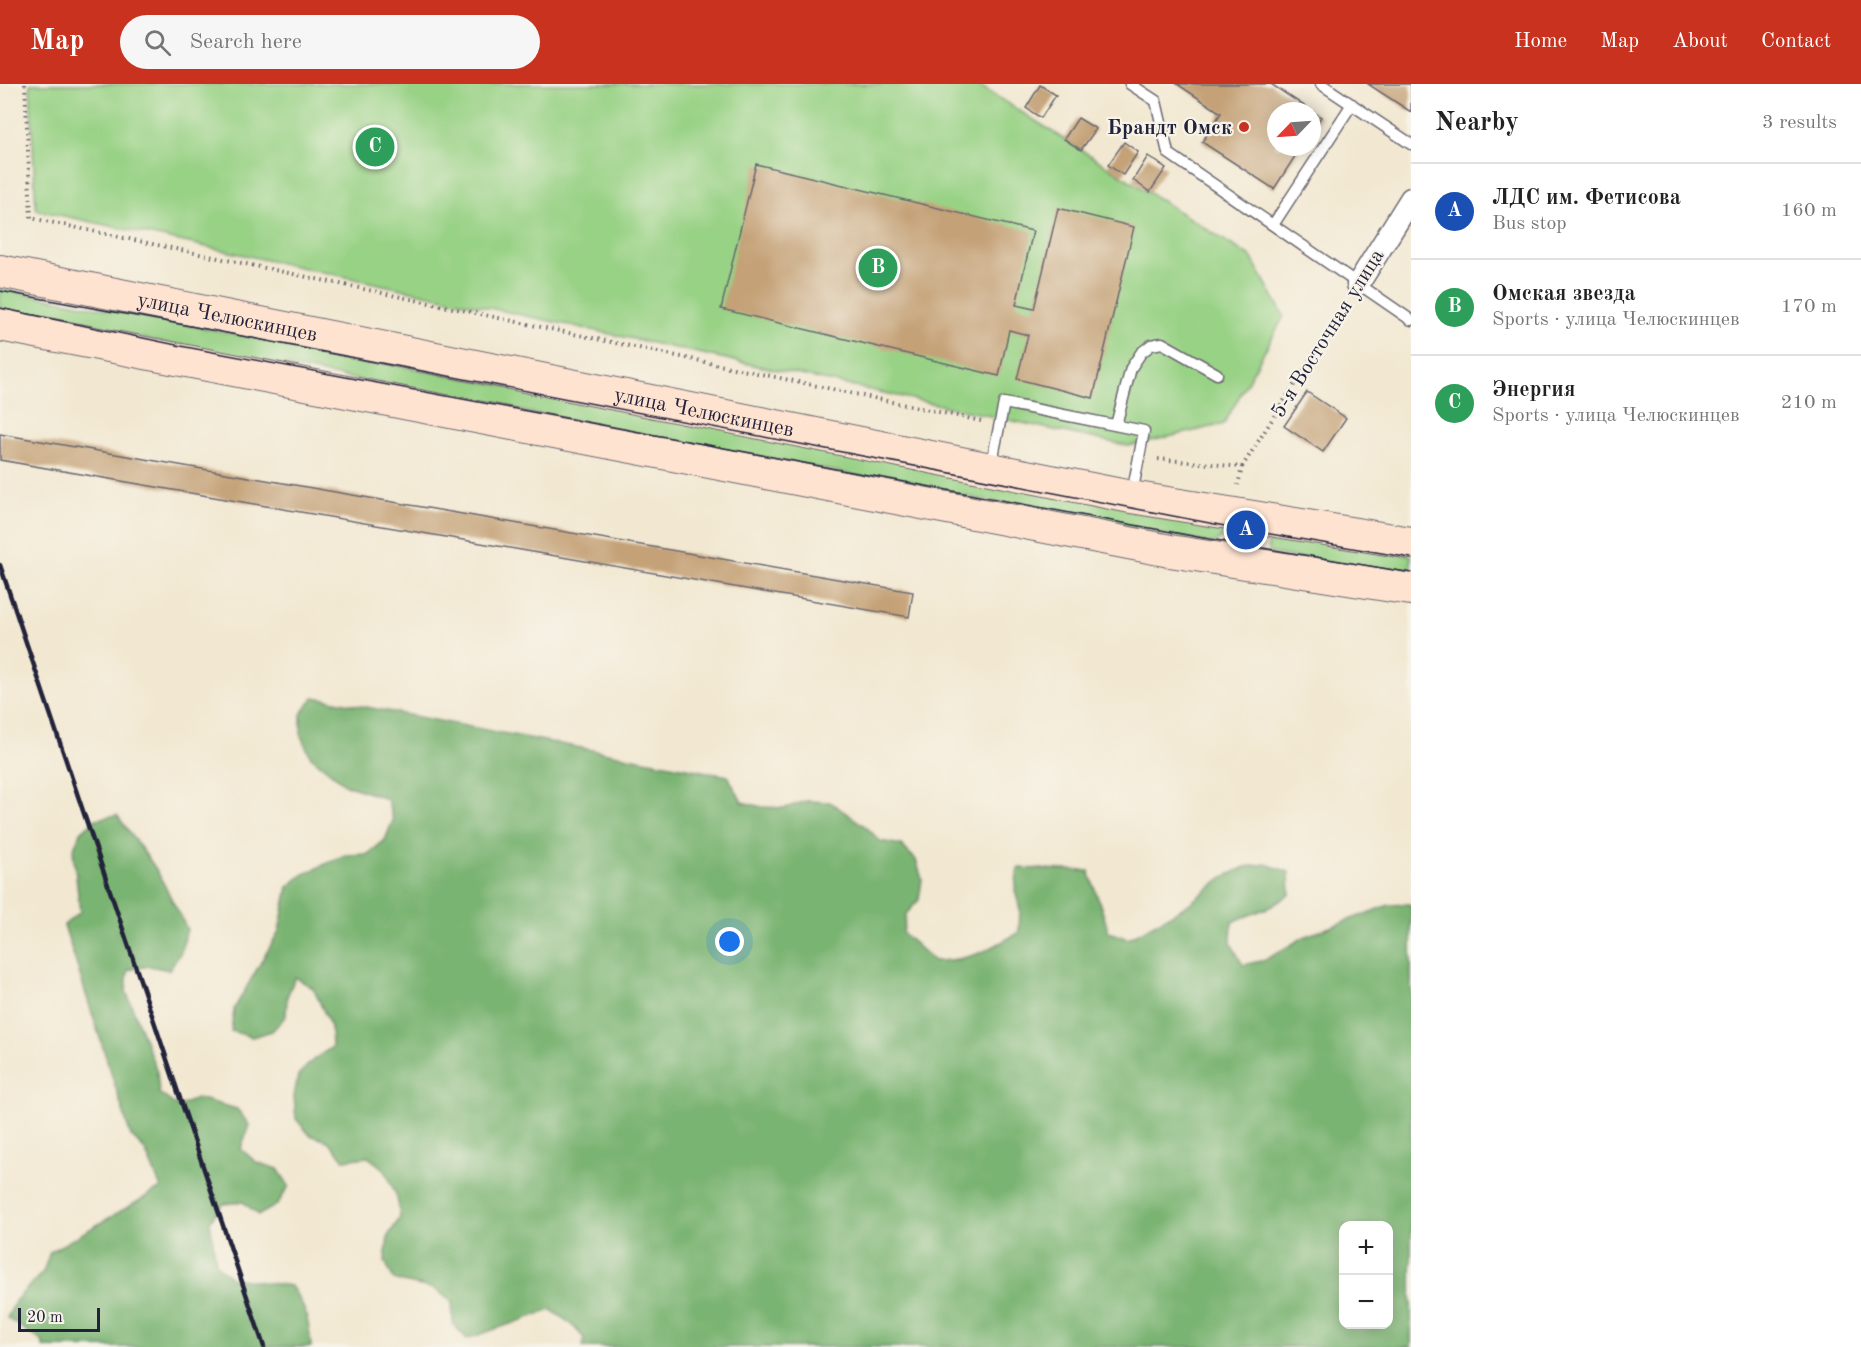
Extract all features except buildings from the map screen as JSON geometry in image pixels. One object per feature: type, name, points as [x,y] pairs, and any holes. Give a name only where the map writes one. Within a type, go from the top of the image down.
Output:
[{"type":"main road","name":"улица Челюскинцев","points":[[0,272],[1131,497],[1411,543]]},
{"type":"main road","points":[[0,325],[1170,550],[1411,590]]},
{"type":"street","name":"5-я Восточная улица","points":[[1358,284],[1411,199]]},
{"type":"lane","points":[[1130,84],[1156,101],[1168,153],[1411,320]]},
{"type":"lane","points":[[1321,84],[1334,88],[1352,104],[1411,144]]},
{"type":"lane","points":[[1273,225],[1352,104]]},
{"type":"lane","points":[[1116,425],[1131,368],[1141,352],[1151,345],[1162,344],[1217,374]]},
{"type":"lane","points":[[991,469],[1004,403],[1116,425],[1144,431],[1131,497]]},
{"type":"path","points":[[25,84],[31,219],[999,425]]},
{"type":"path","name":"5-я Восточная улица","points":[[1242,467],[1358,284]]},
{"type":"path","points":[[1139,457],[1242,467],[1238,489]]},
{"type":"green space","points":[[30,84],[977,84],[1251,257],[1284,316],[1224,424],[1129,446],[36,210]]},
{"type":"green space","points":[[0,289],[1222,523],[1223,537],[1214,544],[0,311]]},
{"type":"green space","points":[[1282,534],[1411,555],[1411,577],[1270,553],[1268,546],[1270,538]]},
{"type":"green space","points":[[314,697],[728,776],[742,802],[762,807],[785,808],[806,801],[830,802],[865,826],[880,841],[901,845],[916,860],[922,879],[919,900],[906,914],[903,933],[934,961],[969,957],[1019,932],[1020,909],[1015,890],[1018,868],[1089,871],[1109,932],[1128,939],[1186,906],[1222,878],[1245,867],[1266,864],[1289,872],[1290,894],[1272,906],[1232,922],[1231,943],[1243,965],[1265,960],[1306,936],[1389,905],[1411,905],[1411,1347],[583,1347],[584,1338],[570,1323],[551,1310],[467,1339],[453,1324],[452,1302],[435,1289],[394,1280],[385,1261],[388,1236],[400,1218],[397,1197],[385,1170],[368,1157],[344,1160],[328,1141],[310,1135],[296,1119],[294,1097],[298,1075],[314,1059],[332,1047],[331,1027],[313,988],[295,977],[287,997],[286,1016],[272,1031],[252,1037],[231,1031],[234,1009],[279,931],[288,887],[304,874],[345,855],[368,854],[385,840],[393,820],[387,799],[346,785],[311,757],[301,736],[301,714]]},
{"type":"green space","points":[[117,815],[156,869],[187,929],[181,952],[169,970],[149,966],[128,970],[126,991],[157,1072],[159,1093],[178,1107],[197,1098],[237,1109],[249,1125],[241,1149],[256,1162],[278,1169],[289,1186],[277,1205],[259,1215],[243,1202],[223,1204],[210,1221],[216,1264],[231,1278],[291,1286],[306,1315],[311,1347],[43,1347],[43,1342],[7,1318],[16,1300],[43,1272],[50,1252],[161,1188],[145,1150],[131,1136],[64,925],[80,912],[73,850],[81,832],[96,819]]},
{"type":"tram line","points":[[0,291],[1230,527],[1411,558]]},
{"type":"tram line","points":[[0,308],[186,347],[1198,537],[1411,573]]},
{"type":"railway","points":[[0,565],[264,1347]]},
{"type":"place","name":"Брандт Омск","points":[[1244,127]]},
{"type":"place","name":"Энергия","points":[[375,147]]},
{"type":"place","name":"Омская звезда","points":[[878,268]]},
{"type":"place","name":"ЛДС им. Фетисова","points":[[1246,530]]}]
